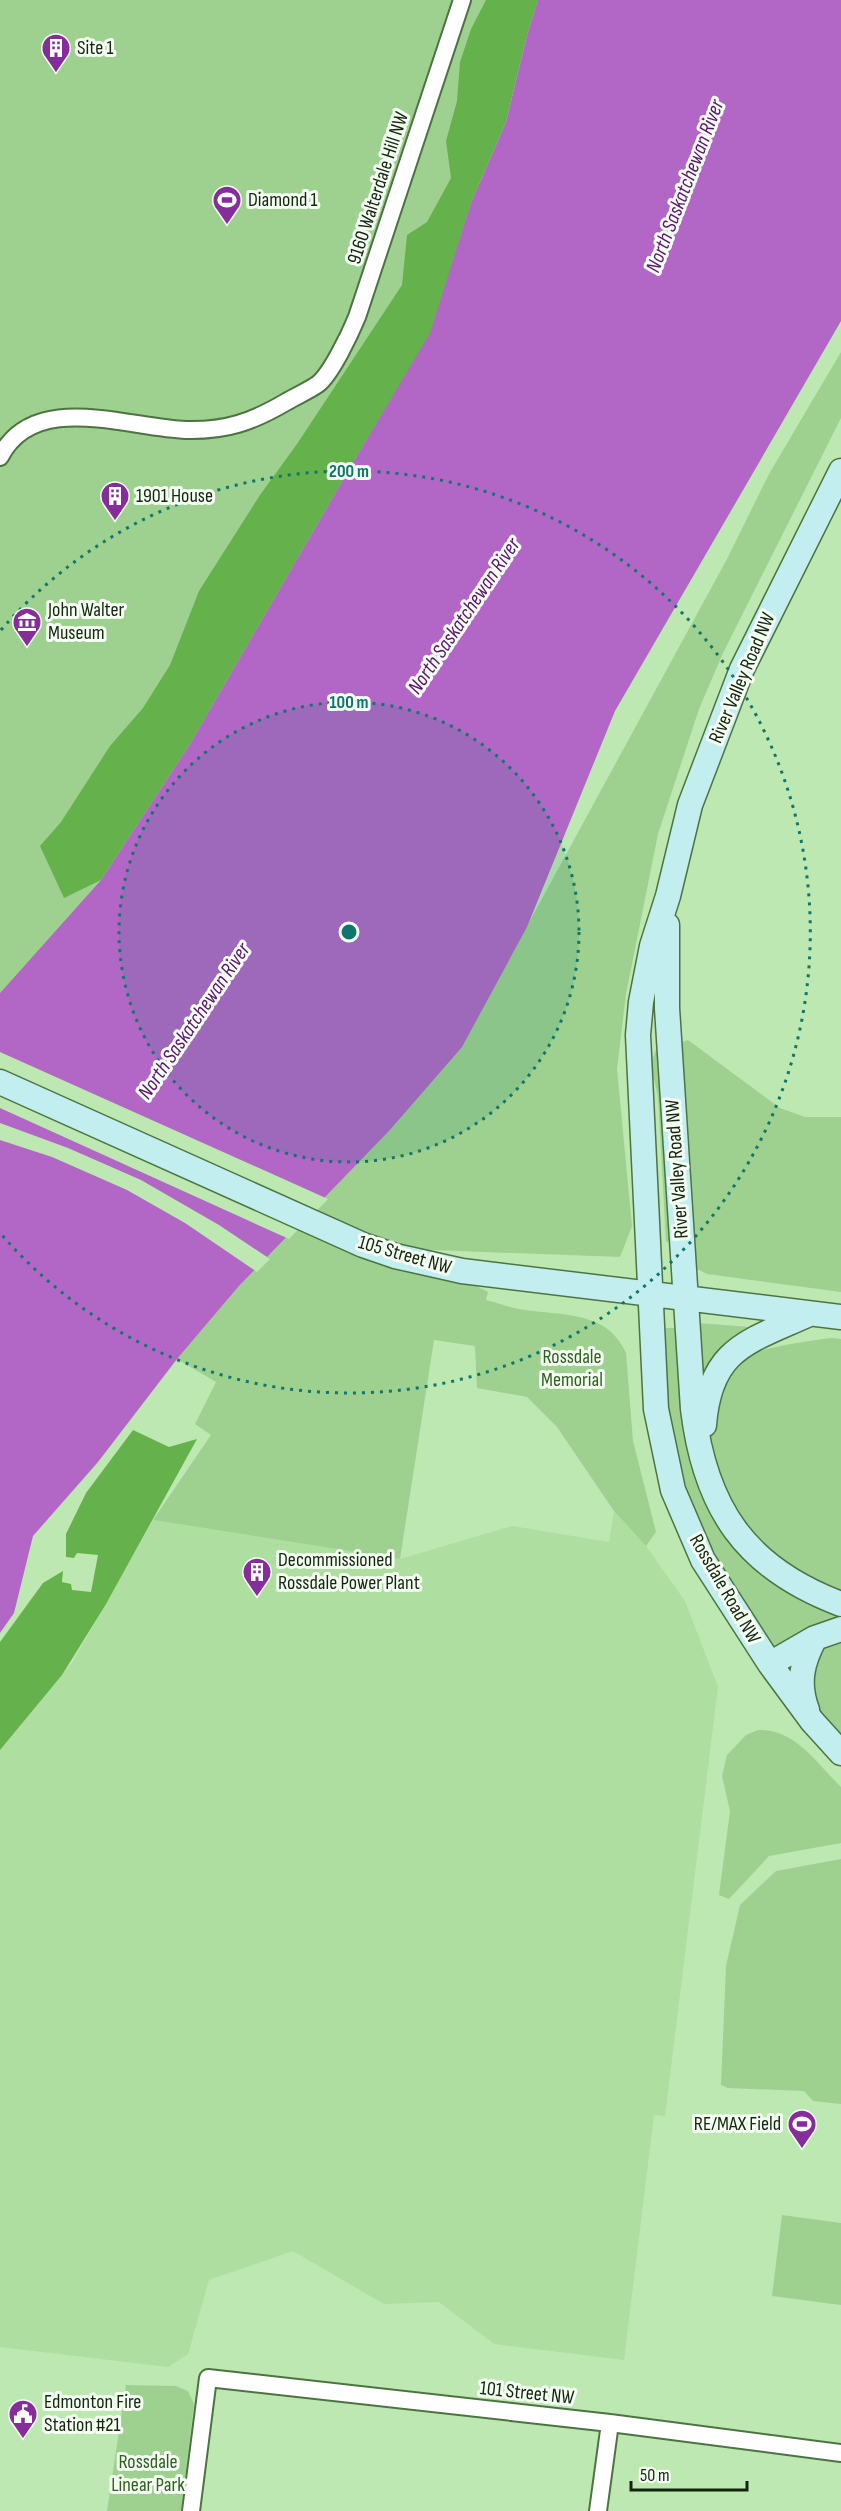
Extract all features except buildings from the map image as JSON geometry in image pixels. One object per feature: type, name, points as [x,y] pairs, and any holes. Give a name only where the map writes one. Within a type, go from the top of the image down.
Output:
[{"type":"main road","name":"River Valley Road NW","points":[[650,1294],[638,1035],[641,1002],[652,946],[668,896],[690,805],[742,669],[841,471]]},
{"type":"main road","name":"River Valley Road NW","points":[[668,896],[667,1008],[686,1299]]},
{"type":"main road","name":"105 Street NW","points":[[0,1082],[363,1245],[395,1256],[462,1271],[841,1317]]},
{"type":"main road","name":"Rossdale Road NW","points":[[650,1294],[656,1409],[673,1490],[703,1560],[770,1664],[812,1721],[841,1753]]},
{"type":"main road","name":"Rossdale Road NW","points":[[686,1299],[693,1408],[701,1460],[710,1488],[724,1516],[744,1543],[784,1575],[814,1593],[841,1604]]},
{"type":"main road","points":[[701,1460],[707,1397],[713,1378],[725,1360],[753,1338],[810,1313]]},
{"type":"main road","points":[[770,1664],[815,1638],[841,1629]]},
{"type":"main road","points":[[812,1721],[804,1701],[801,1677],[806,1656],[815,1638]]},
{"type":"street","name":"9160 Walterdale Hill NW","points":[[0,457],[14,435],[49,418],[74,417],[185,430],[221,428],[249,423],[320,383],[345,345],[357,317],[462,0]]},
{"type":"street","name":"101 Street NW","points":[[191,2511],[208,2378],[610,2423],[841,2453]]},
{"type":"street","points":[[598,2511],[610,2423]]},
{"type":"shaded area","points":[[614,1511],[646,1546],[685,1601],[718,1687],[665,2116],[654,2115],[624,2360],[494,2344],[439,2302],[384,2304],[293,2251],[209,2280],[188,2354],[168,2367],[0,2347],[0,1748],[72,1663],[153,1520],[400,1559],[512,1526],[609,1542]]},
{"type":"green space","points":[[0,0],[538,0],[431,333],[190,744],[101,880],[0,993]]},
{"type":"green space","points":[[486,0],[538,0],[506,122],[471,203],[431,333],[190,744],[101,880],[64,898],[40,846],[61,822],[110,746],[143,708],[170,665],[199,591],[260,495],[297,444],[402,285],[407,235],[427,222],[451,178],[446,141],[457,101],[460,62],[471,29]]},
{"type":"green space","name":"Rossdale Memorial","points":[[841,352],[841,418],[723,653],[699,709],[658,834],[626,994],[617,1069],[632,1226],[620,1257],[431,1250],[457,1276],[488,1292],[486,1300],[514,1308],[562,1314],[593,1321],[606,1328],[617,1338],[626,1353],[633,1441],[656,1532],[646,1546],[614,1511],[557,1427],[527,1397],[477,1388],[475,1346],[434,1340],[400,1559],[153,1520],[211,1435],[195,1424],[216,1382],[177,1359],[239,1286],[389,1131],[466,1038],[727,559],[769,474]]},
{"type":"green space","points":[[688,1040],[780,1108],[805,1117],[841,1117],[841,1292],[707,1274],[695,1268],[682,1042]]},
{"type":"green space","points":[[658,1045],[671,1241],[666,1242],[658,1097],[652,1070],[652,1060]]},
{"type":"green space","points":[[698,1323],[750,1327],[750,1330],[706,1371],[702,1370]]},
{"type":"green space","points":[[663,1328],[677,1328],[688,1450],[702,1493],[713,1514],[738,1551],[754,1568],[791,1594],[838,1616],[838,1619],[774,1648],[712,1558],[688,1504],[680,1475],[666,1387]]},
{"type":"green space","points":[[831,1338],[841,1339],[841,1590],[803,1574],[784,1560],[749,1527],[723,1486],[715,1464],[711,1441],[715,1404],[724,1381],[735,1363],[766,1349]]},
{"type":"green space","points":[[133,1430],[169,1447],[197,1439],[106,1604],[62,1675],[0,1750],[0,1642],[43,1583],[63,1571],[62,1582],[71,1584],[72,1590],[91,1592],[98,1555],[77,1553],[74,1558],[66,1557],[66,1534],[86,1493]]},
{"type":"green space","points":[[841,1635],[841,1738],[818,1709],[809,1686],[818,1651]]},
{"type":"green space","points":[[758,1730],[771,1731],[794,1741],[814,1758],[841,1787],[841,1843],[769,1856],[729,1899],[719,1895],[730,1811],[722,1776],[727,1755],[746,1735]]},
{"type":"green space","name":"RE/MAX Field","points":[[841,1859],[841,2104],[813,2101],[804,2091],[728,2088],[721,2085],[726,1966],[740,1905],[776,1871]]},
{"type":"green space","points":[[782,2215],[841,2223],[841,2305],[772,2296]]},
{"type":"green space","name":"Rossdale Linear Park","points":[[126,2385],[176,2386],[188,2391],[194,2404],[181,2511],[107,2511]]},
{"type":"water","name":"North Saskatchewan River","points":[[538,0],[841,0],[841,321],[615,711],[527,927],[462,1047],[389,1131],[239,1286],[177,1359],[98,1462],[33,1536],[14,1613],[0,1633],[0,993],[101,880],[190,744],[430,333],[471,203],[506,122]]},
{"type":"pier","points":[[0,1052],[328,1199],[289,1239],[0,1108]]},
{"type":"pier","points":[[0,1123],[68,1148],[141,1180],[219,1225],[270,1259],[257,1272],[185,1223],[127,1190],[52,1157],[0,1140]]},
{"type":"place","name":"Site 1","points":[[56,74]]},
{"type":"place","name":"Diamond 1","points":[[227,226]]},
{"type":"place","name":"1901 House","points":[[115,522]]},
{"type":"place","name":"John Walter Museum","points":[[27,648]]},
{"type":"place","name":"Decommissioned Rossdale Power Plant","points":[[257,1598]]},
{"type":"place","name":"RE/MAX Field","points":[[802,2150]]},
{"type":"place","name":"Edmonton Fire Station #21","points":[[23,2440]]}]
